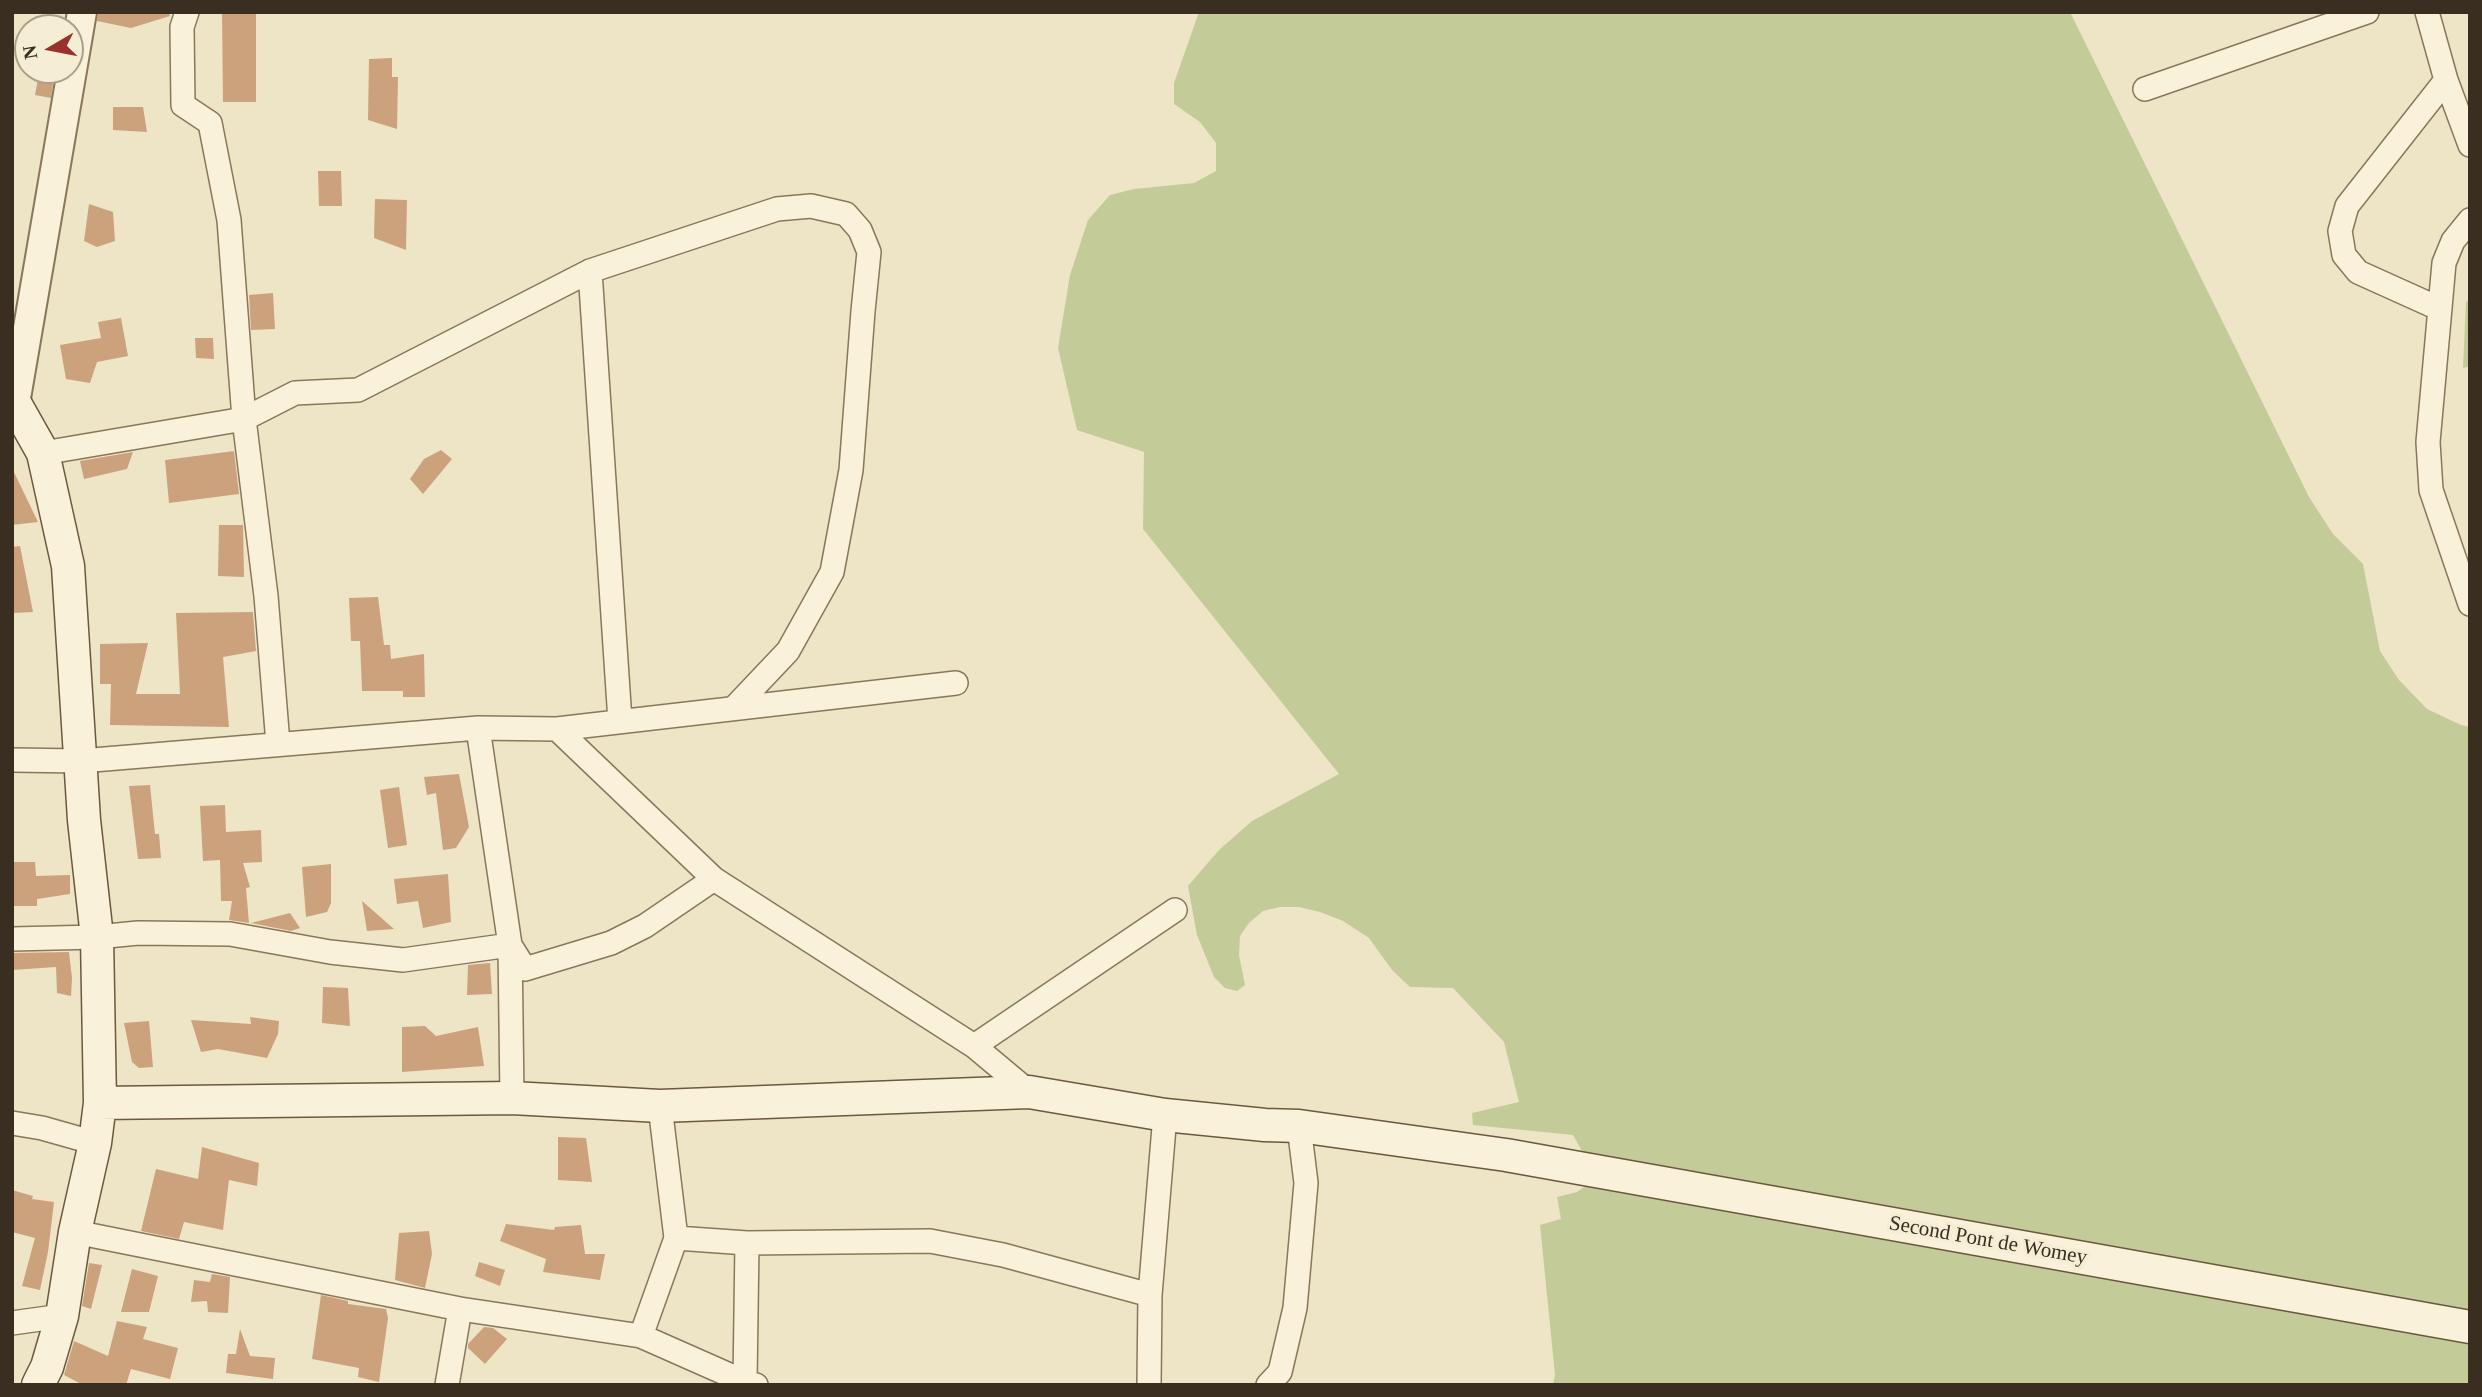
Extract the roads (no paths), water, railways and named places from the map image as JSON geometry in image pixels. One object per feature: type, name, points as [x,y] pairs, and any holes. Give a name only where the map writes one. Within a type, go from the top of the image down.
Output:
[{"type":"main road","points":[[14,401],[43,453],[68,566],[84,820],[97,937],[100,1103],[95,1143],[75,1232],[62,1316],[47,1367],[38,1385]]},
{"type":"main road","name":"Second Pont de Womey","points":[[100,1103],[512,1098],[660,1106],[1029,1093],[1165,1115],[1299,1126],[1506,1155],[2470,1327]]},
{"type":"street","points":[[14,401],[82,12]]},
{"type":"street","points":[[187,12],[182,27],[183,105],[210,123],[229,220],[244,419],[266,596],[278,744]]},
{"type":"street","points":[[2145,89],[2367,12]]},
{"type":"street","points":[[2427,12],[2446,80],[2470,145]]},
{"type":"street","points":[[2440,309],[2358,272],[2344,255],[2340,231],[2347,206],[2446,80]]},
{"type":"street","points":[[43,453],[244,419],[295,393],[358,390],[590,271],[778,209],[811,206],[846,214],[860,230],[869,253],[851,470],[832,572],[788,651],[734,708]]},
{"type":"street","points":[[2470,220],[2453,241],[2444,263],[2428,442],[2431,490],[2470,604]]},
{"type":"street","points":[[590,271],[620,721]]},
{"type":"street","points":[[12,760],[81,761],[478,728],[557,729],[956,683]]},
{"type":"street","points":[[478,728],[510,944],[512,1098]]},
{"type":"street","points":[[557,729],[714,879],[974,1046],[1029,1093]]},
{"type":"street","points":[[510,944],[525,969],[611,943],[645,926],[714,879]]},
{"type":"street","points":[[974,1046],[1175,910]]},
{"type":"street","points":[[12,939],[138,933],[230,933],[330,952],[403,960],[510,944]]},
{"type":"street","points":[[641,1336],[676,1237],[660,1106]]},
{"type":"street","points":[[1149,1385],[1150,1294],[1165,1115]]},
{"type":"street","points":[[12,1123],[42,1128],[95,1143]]},
{"type":"street","points":[[1268,1385],[1280,1372],[1295,1308],[1306,1184],[1299,1126]]},
{"type":"street","points":[[75,1232],[460,1309],[641,1336],[751,1383],[747,1243]]},
{"type":"street","points":[[676,1237],[747,1243],[930,1241],[1003,1255],[1150,1294]]},
{"type":"street","points":[[447,1385],[460,1309]]},
{"type":"street","points":[[12,1323],[62,1316]]}]
